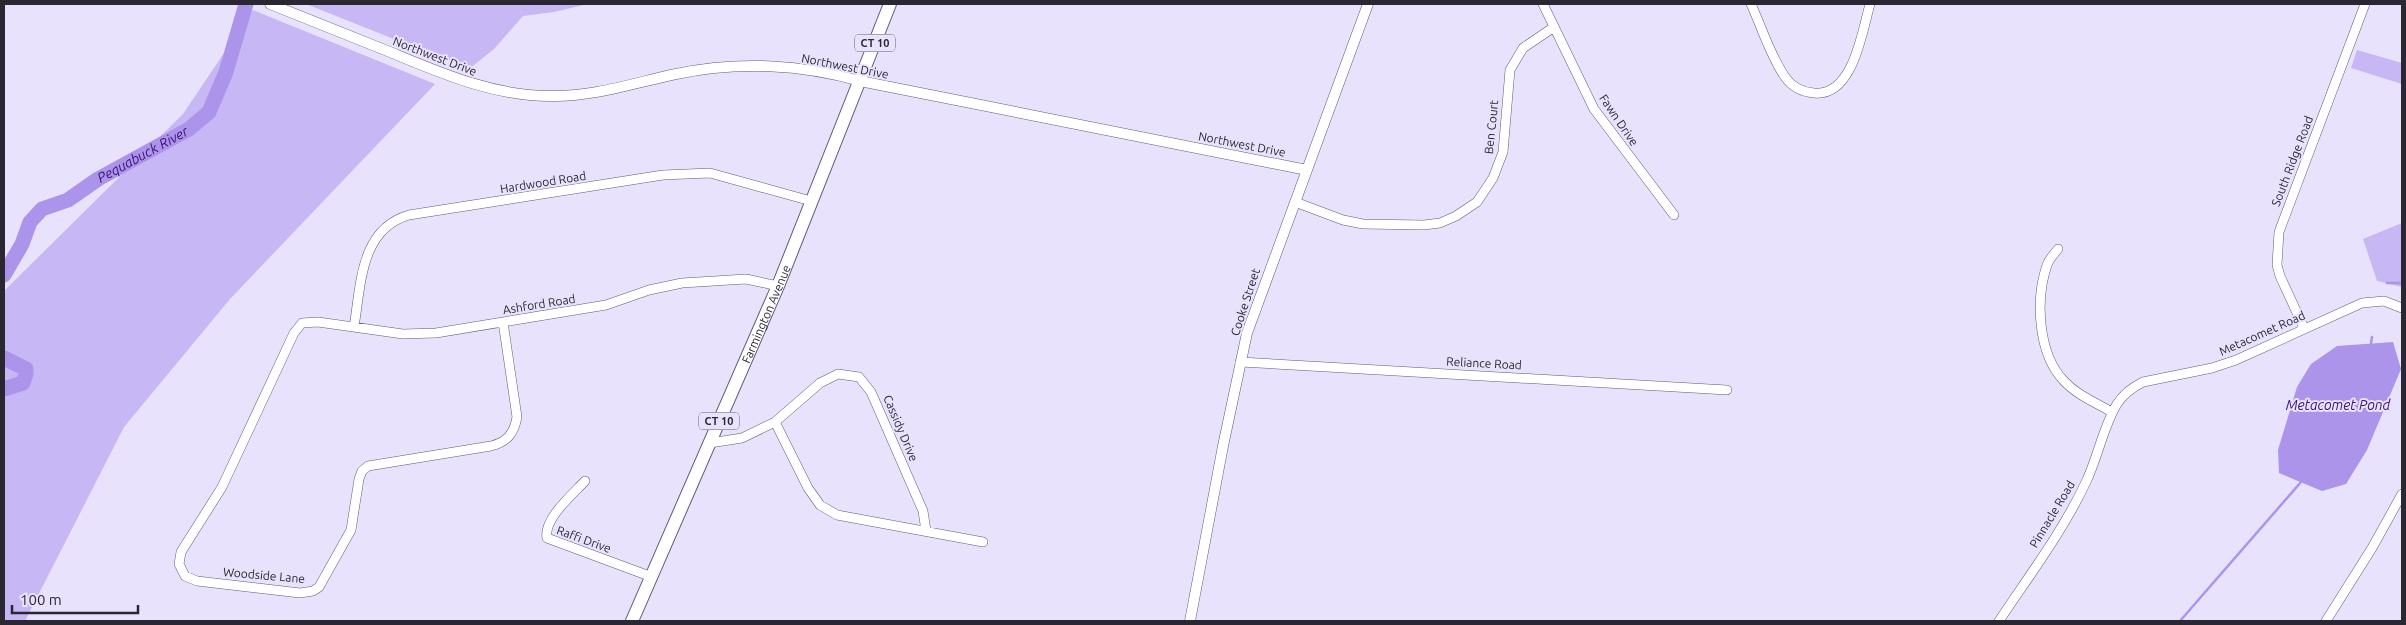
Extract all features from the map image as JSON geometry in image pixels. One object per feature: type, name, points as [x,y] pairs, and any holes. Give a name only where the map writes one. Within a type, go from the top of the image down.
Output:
[{"type":"highway","name":"Farmington Avenue","points":[[632,621],[778,286],[890,4]]},
{"type":"main road","name":"Northwest Drive","points":[[270,4],[441,72],[489,88],[529,95],[570,96],[612,89],[677,74],[740,67],[808,70],[1307,170]]},
{"type":"main road","name":"Cooke Street","points":[[1190,621],[1240,362],[1260,293],[1368,4]]},
{"type":"street","name":"Fawn Drive","points":[[1543,4],[1594,109],[1674,215]]},
{"type":"street","points":[[1751,4],[1786,78],[1801,91],[1820,94],[1837,86],[1850,71],[1870,4]]},
{"type":"street","name":"South Ridge Road","points":[[2304,328],[2280,276],[2277,265],[2279,232],[2364,4]]},
{"type":"street","name":"Ben Court","points":[[1294,202],[1343,220],[1363,224],[1440,223],[1456,216],[1477,202],[1493,178],[1503,152],[1510,70],[1523,48],[1554,27]]},
{"type":"street","name":"Hardwood Road","points":[[354,327],[364,270],[371,245],[382,230],[400,218],[409,215],[679,173],[710,173],[812,201]]},
{"type":"street","points":[[2058,249],[2047,264],[2040,304],[2045,344],[2052,364],[2063,381],[2077,393],[2112,412]]},
{"type":"street","name":"Ashford Road","points":[[302,323],[318,322],[419,334],[606,305],[649,290],[682,283],[746,279],[778,286]]},
{"type":"street","name":"Metacomet Road","points":[[2112,412],[2125,394],[2143,382],[2228,363],[2362,303],[2384,301],[2402,308]]},
{"type":"street","name":"Woodside Lane","points":[[302,323],[294,333],[222,487],[181,552],[179,564],[181,571],[190,579],[300,593],[313,591],[323,582],[351,530],[355,516],[359,479],[362,472],[368,466],[491,446],[510,438],[515,428],[517,417],[503,322]]},
{"type":"street","name":"Reliance Road","points":[[1240,362],[1727,390]]},
{"type":"street","name":"Cassidy Drive","points":[[710,443],[742,438],[775,422],[820,383],[838,374],[859,377],[871,392],[890,434],[923,511],[926,531]]},
{"type":"street","name":"Pinnacle Road","points":[[1999,621],[2059,530],[2086,481],[2112,412]]},
{"type":"street","points":[[775,422],[808,488],[820,505],[837,515],[983,542]]},
{"type":"street","name":"Raffi Drive","points":[[586,481],[557,512],[546,533],[546,538],[652,577]]},
{"type":"street","points":[[2326,621],[2372,548],[2402,494]]},
{"type":"shaded area","points":[[306,4],[588,4],[554,12],[523,16],[494,49],[469,69]]},
{"type":"shaded area","points":[[253,10],[435,84],[230,299],[124,427],[25,621],[4,621],[4,291],[183,114]]},
{"type":"shaded area","points":[[2357,50],[2402,63],[2402,84],[2351,68]]},
{"type":"shaded area","points":[[2402,223],[2402,287],[2377,281],[2363,239]]},
{"type":"water","name":"Metacomet Pond","points":[[2393,342],[2401,369],[2367,450],[2346,484],[2322,491],[2279,473],[2278,450],[2297,387],[2311,364],[2337,346]]},
{"type":"waterway","name":"Pequabuck River","points":[[4,275],[22,244],[30,222],[42,209],[68,200],[98,179],[189,129],[209,112],[226,72],[246,4]]},
{"type":"waterway","points":[[2387,283],[2402,283]]},
{"type":"waterway","points":[[2371,343],[2372,337]]},
{"type":"waterway","name":"Pequabuck River","points":[[4,358],[26,369],[23,383],[4,389]]},
{"type":"waterway","points":[[2180,621],[2301,482]]}]
